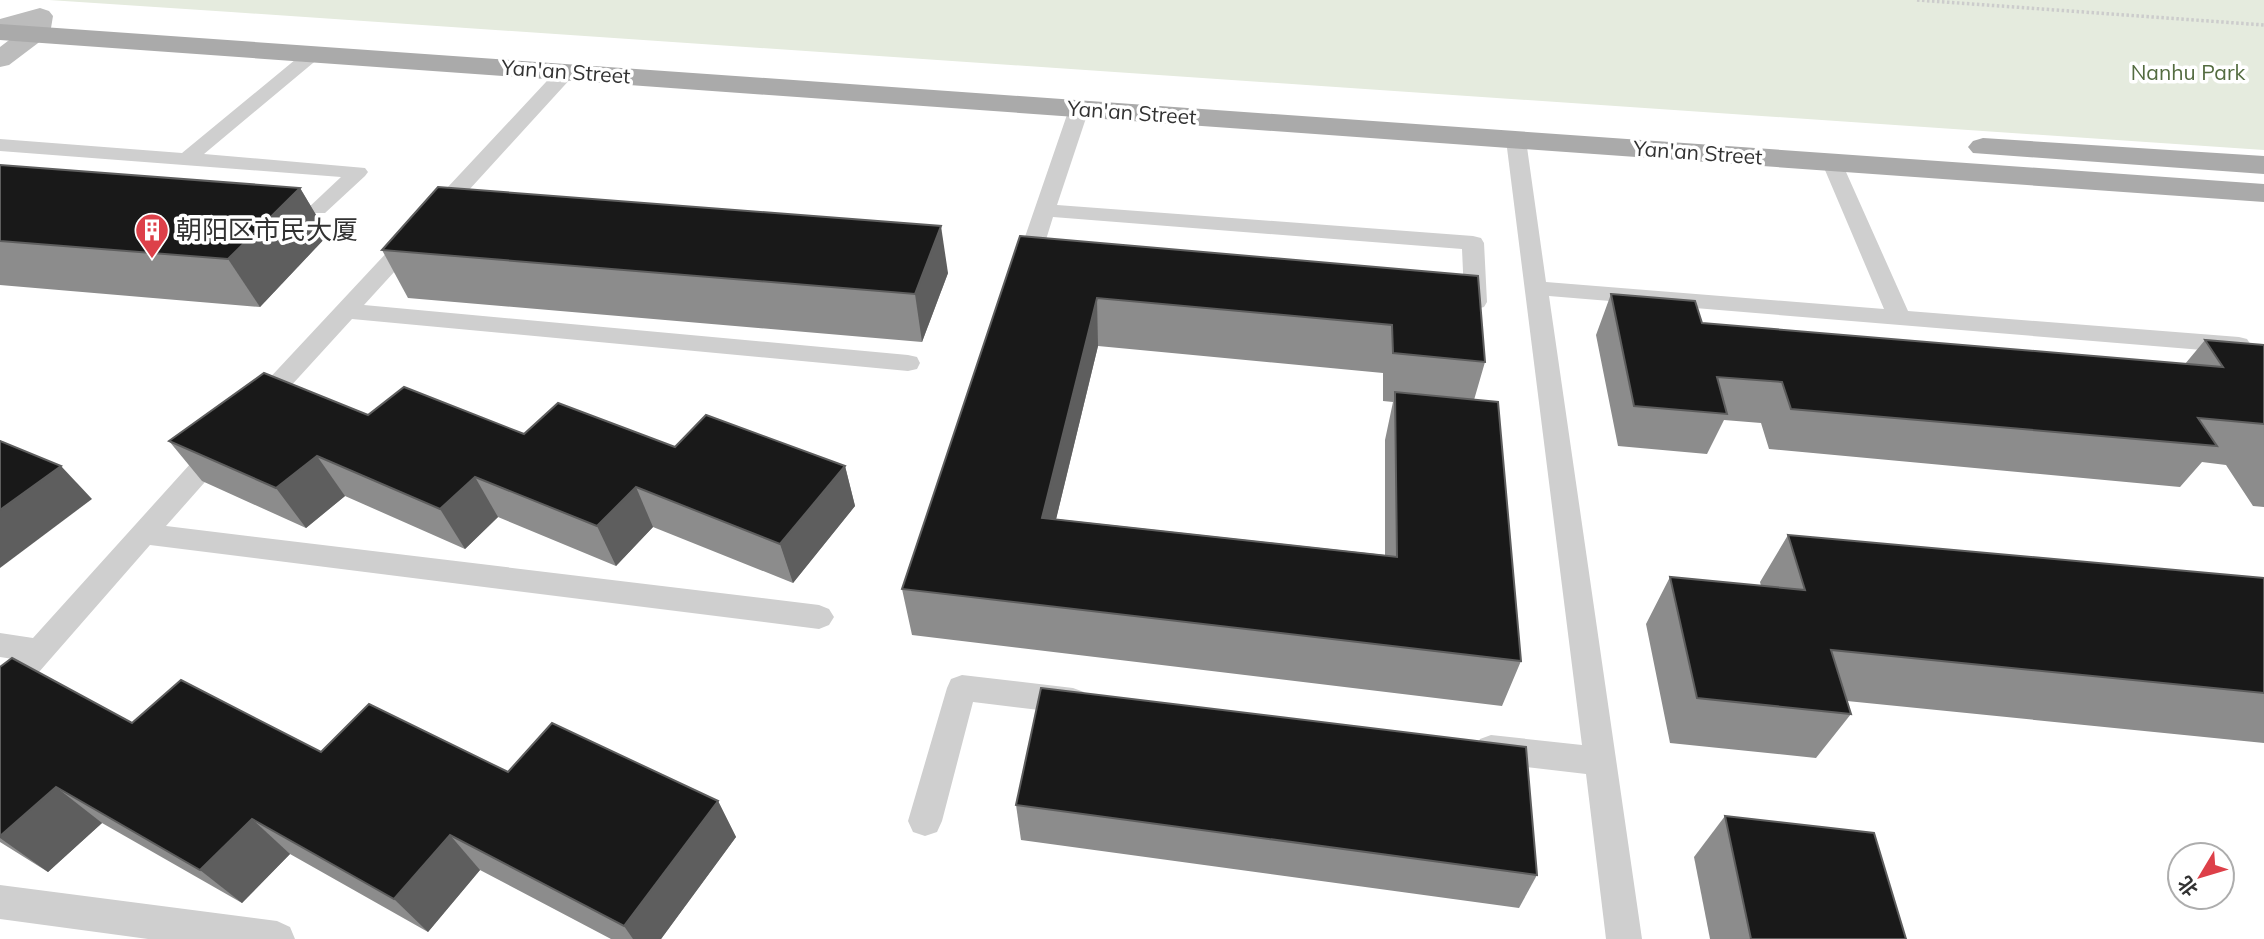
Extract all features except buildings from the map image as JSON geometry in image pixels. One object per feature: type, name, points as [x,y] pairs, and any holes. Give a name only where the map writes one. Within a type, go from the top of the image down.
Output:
[{"type":"main road","name":"Yan'an Street","points":[[0,13],[38,25],[313,54],[1516,140],[1833,150]]},
{"type":"main road","name":"Yan'an Street","points":[[0,33],[38,25],[1833,150],[2264,193]]},
{"type":"main road","points":[[0,27],[38,25]]},
{"type":"main road","points":[[0,59],[38,25]]},
{"type":"main road","points":[[1958,145],[2264,165]]},
{"type":"lane","points":[[188,158],[313,54]]},
{"type":"lane","points":[[0,695],[241,425],[566,72]]},
{"type":"lane","points":[[1054,265],[1027,263],[1079,109]]},
{"type":"lane","points":[[1516,140],[1624,939]]},
{"type":"lane","points":[[0,145],[358,172],[318,209]]},
{"type":"lane","points":[[1833,150],[1899,317]]},
{"type":"lane","points":[[1045,210],[1473,243],[1476,302],[1449,299]]},
{"type":"lane","points":[[1536,288],[2253,346]]},
{"type":"lane","points":[[345,311],[908,363]]},
{"type":"lane","points":[[143,534],[819,617]]},
{"type":"lane","points":[[0,645],[39,651]]},
{"type":"lane","points":[[925,821],[962,688],[1101,704]]},
{"type":"lane","points":[[1461,745],[1600,761]]},
{"type":"lane","points":[[0,902],[277,939]]},
{"type":"path","points":[[1917,0],[2264,25]]},
{"type":"green space","name":"Nanhu Park","points":[[49,0],[2264,0],[2264,150],[231,12]]},
{"type":"place","name":"朝阳区市民大厦","points":[[152,260]]}]
